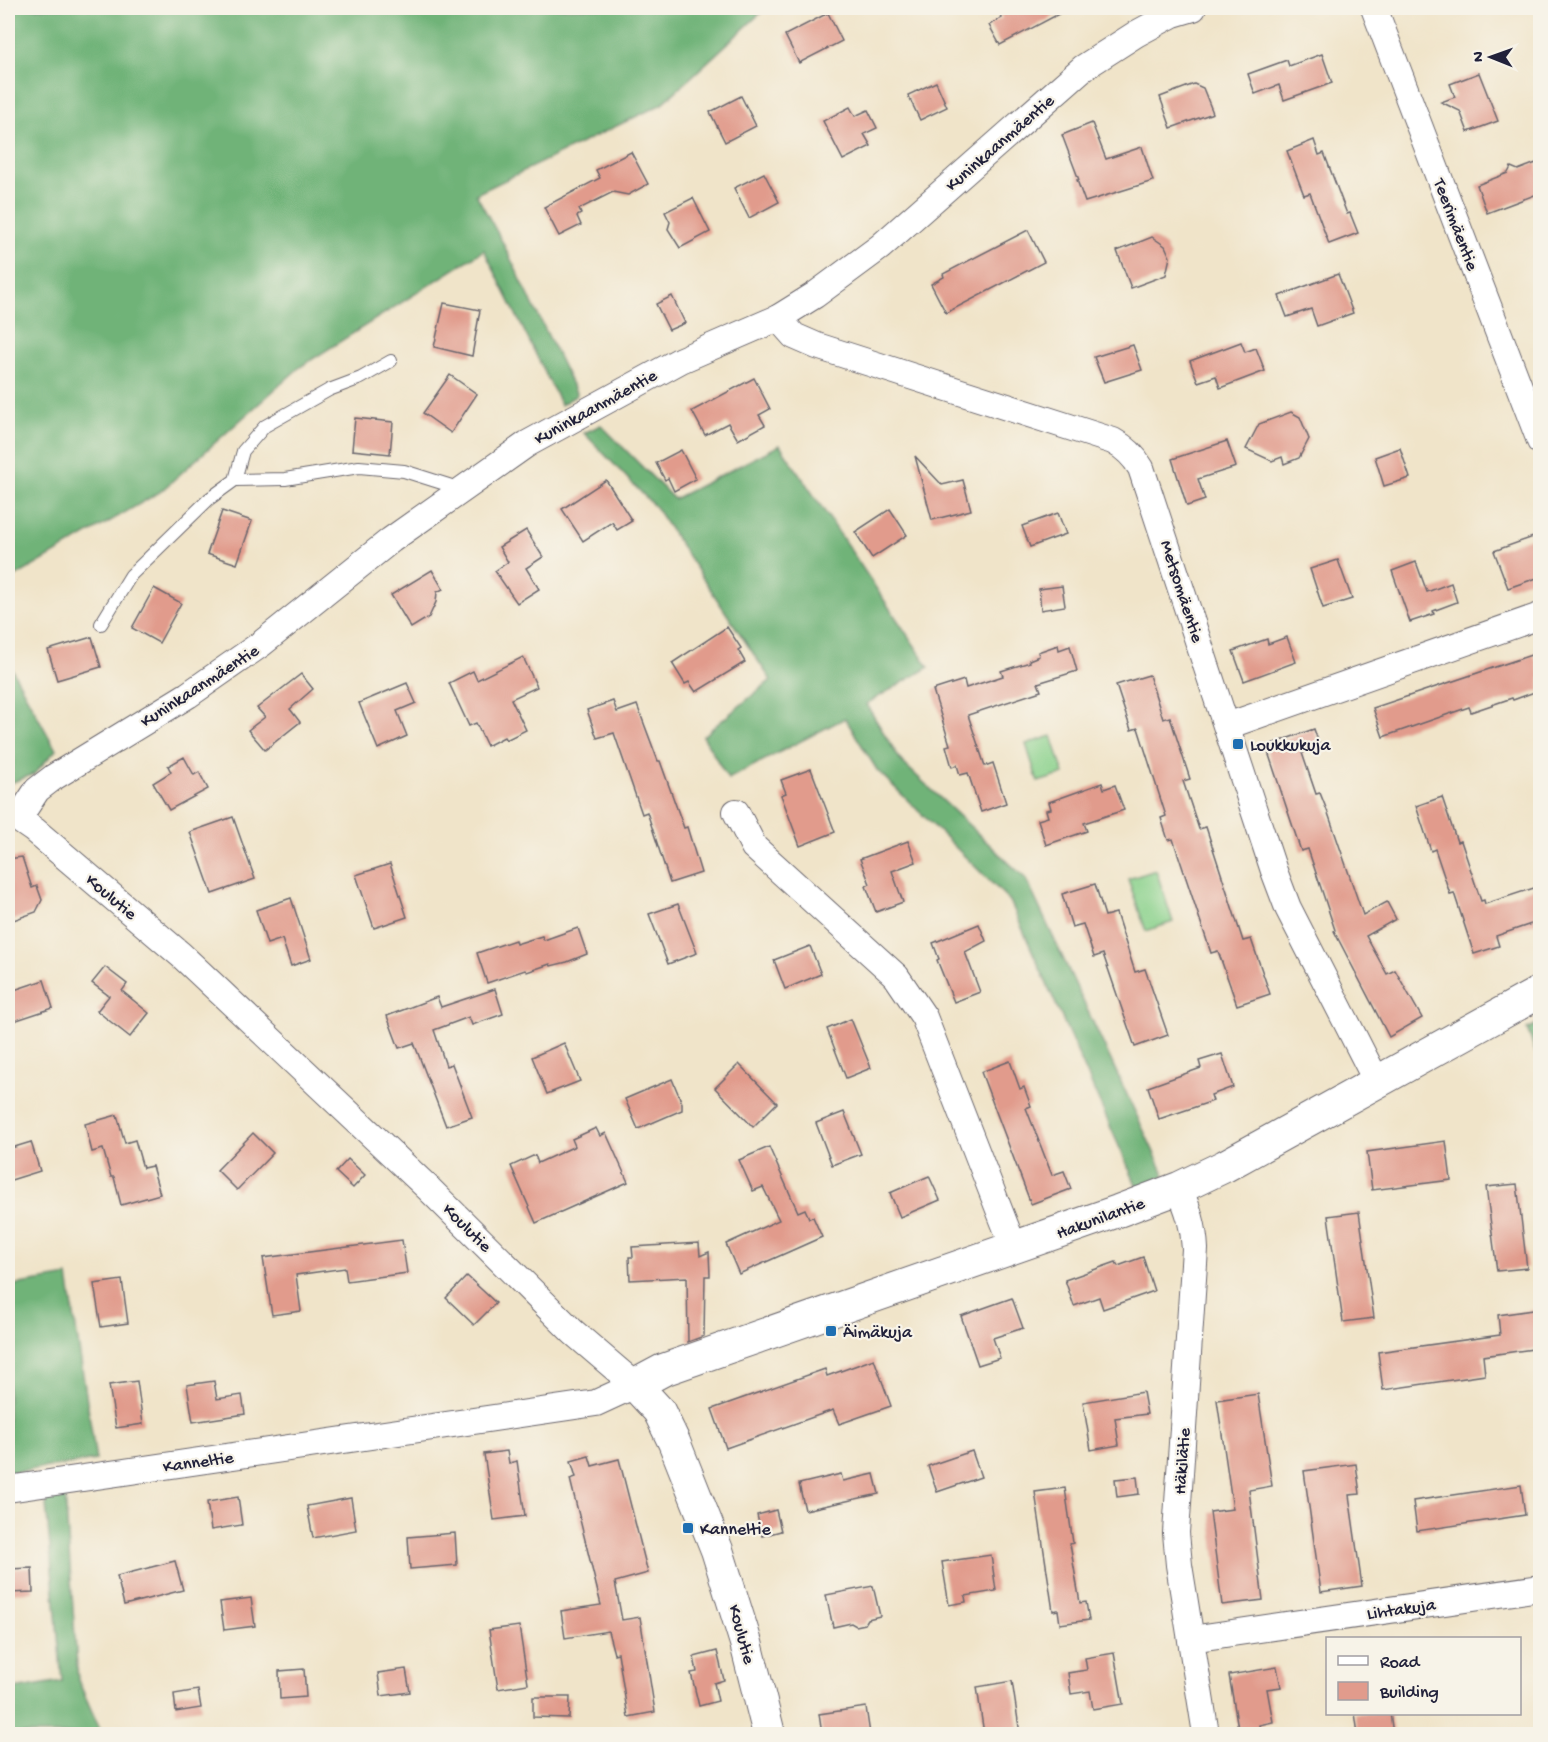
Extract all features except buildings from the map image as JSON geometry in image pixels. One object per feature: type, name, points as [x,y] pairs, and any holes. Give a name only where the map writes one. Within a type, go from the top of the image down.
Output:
[{"type":"street","name":"Kuninkaanmäentie","points":[[13,817],[38,790],[54,777],[188,695],[261,644],[391,540],[527,444],[681,360],[778,318],[815,295],[880,247],[1083,68],[1136,34],[1173,14],[1193,8]]},
{"type":"street","name":"Teerimäentie","points":[[1374,8],[1540,441]]},
{"type":"street","name":"Metsomäentie","points":[[778,318],[794,336],[817,346],[1113,441],[1126,448],[1142,468],[1274,872],[1288,908],[1377,1082]]},
{"type":"street","points":[[1227,726],[1540,616]]},
{"type":"street","points":[[735,812],[754,847],[896,976],[924,1017],[1014,1248]]},
{"type":"street","name":"Koulutie","points":[[13,817],[181,955],[428,1188],[573,1332],[635,1385],[659,1411],[674,1442],[717,1550],[743,1632],[769,1734]]},
{"type":"street","name":"Hakunilantie","points":[[635,1385],[663,1370],[1179,1188],[1225,1166],[1540,992]]},
{"type":"street","name":"Häkilätie","points":[[1179,1188],[1190,1213],[1195,1249],[1176,1533],[1206,1734]]},
{"type":"street","name":"Kanneltie","points":[[8,1489],[596,1403],[635,1385]]},
{"type":"street","name":"Lihtakuja","points":[[1191,1639],[1540,1588]]},
{"type":"lane","points":[[235,480],[243,451],[265,426],[329,390],[361,378],[390,361]]},
{"type":"lane","points":[[100,624],[131,575],[209,500],[235,480],[285,479],[359,467],[404,471],[463,490]]},
{"type":"green space","points":[[8,8],[766,8],[662,104],[476,194],[502,241],[577,395],[561,405],[484,250],[300,367],[160,492],[8,581]]},
{"type":"green space","points":[[601,425],[674,499],[780,445],[929,667],[866,704],[901,761],[1026,879],[1165,1176],[1138,1189],[1010,901],[877,770],[845,718],[728,779],[703,736],[771,680],[656,508],[584,433]]},
{"type":"green space","points":[[8,662],[56,750],[34,774],[8,784]]},
{"type":"green space","points":[[1052,736],[1064,774],[1038,782],[1026,744]]},
{"type":"green space","points":[[1156,870],[1173,922],[1146,931],[1128,879]]},
{"type":"green space","points":[[1540,1023],[1540,1064],[1527,1029]]},
{"type":"green space","points":[[68,1276],[96,1460],[8,1473],[8,1286]]},
{"type":"green space","points":[[45,1493],[65,1494],[78,1680],[102,1734],[8,1734],[8,1690],[62,1681]]},
{"type":"place","name":"Loukkukuja","points":[[1238,744]]},
{"type":"place","name":"Äimäkuja","points":[[831,1331]]},
{"type":"place","name":"Kanneltie","points":[[688,1528]]}]
